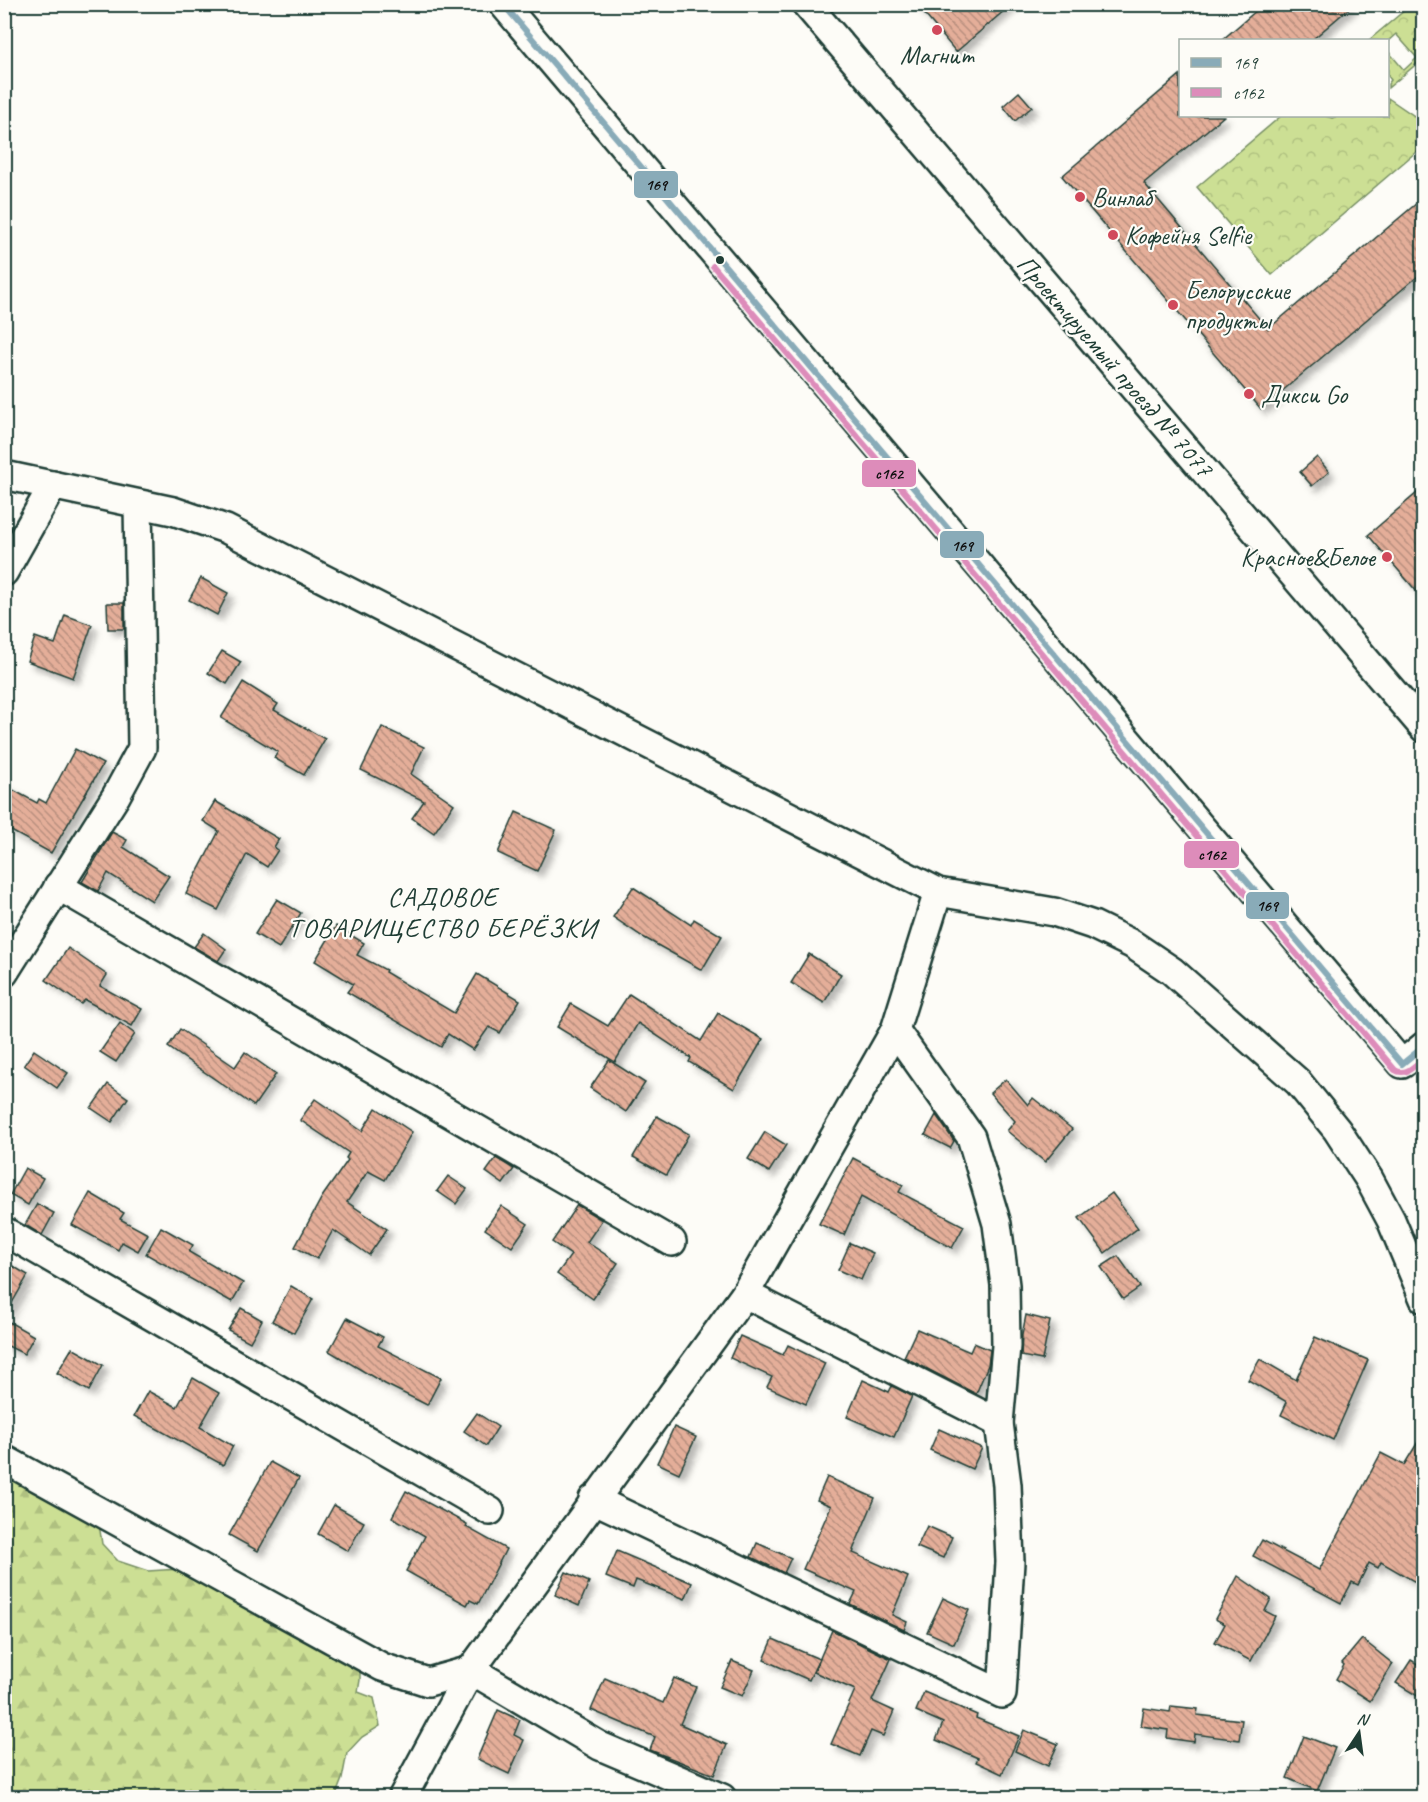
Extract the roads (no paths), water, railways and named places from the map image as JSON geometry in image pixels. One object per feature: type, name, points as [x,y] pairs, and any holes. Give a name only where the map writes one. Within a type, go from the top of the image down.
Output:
[{"type":"street","points":[[503,4],[1402,1064],[1424,1046]]},
{"type":"street","name":"Проектируемый проезд № 7077","points":[[806,4],[1424,728]]},
{"type":"street","points":[[4,475],[203,520],[256,543],[938,892],[1054,912],[1093,925],[1132,944],[1172,971],[1298,1082],[1337,1130],[1369,1179],[1391,1220],[1424,1299]]},
{"type":"street","points":[[4,572],[53,486]]},
{"type":"street","points":[[4,973],[116,796],[142,748],[138,504]]},
{"type":"street","points":[[58,886],[672,1242]]},
{"type":"street","points":[[402,1797],[471,1670],[593,1499],[745,1294],[895,1030],[938,892]]},
{"type":"street","points":[[593,1499],[1002,1694],[1010,1562],[1007,1485],[999,1422],[1006,1346],[1005,1285],[997,1224],[971,1137],[895,1030]]},
{"type":"street","points":[[4,1231],[490,1511]]},
{"type":"street","points":[[745,1294],[999,1422]]},
{"type":"street","points":[[4,1459],[382,1667],[428,1682],[471,1670],[600,1746],[722,1797]]},
{"type":"place","name":"Магнит","points":[[937,30]]},
{"type":"place","name":"Винлаб","points":[[1080,197]]},
{"type":"place","name":"Кофейня Selfie","points":[[1113,235]]},
{"type":"place","name":"Белорусские продукты","points":[[1173,305]]},
{"type":"place","name":"Дикси Go","points":[[1249,394]]},
{"type":"place","name":"Красное&Белое","points":[[1387,557]]},
{"type":"district","name":"САДОВОЕ ТОВАРИЩЕСТВО БЕРЁЗКИ","points":[[443,912]]}]
